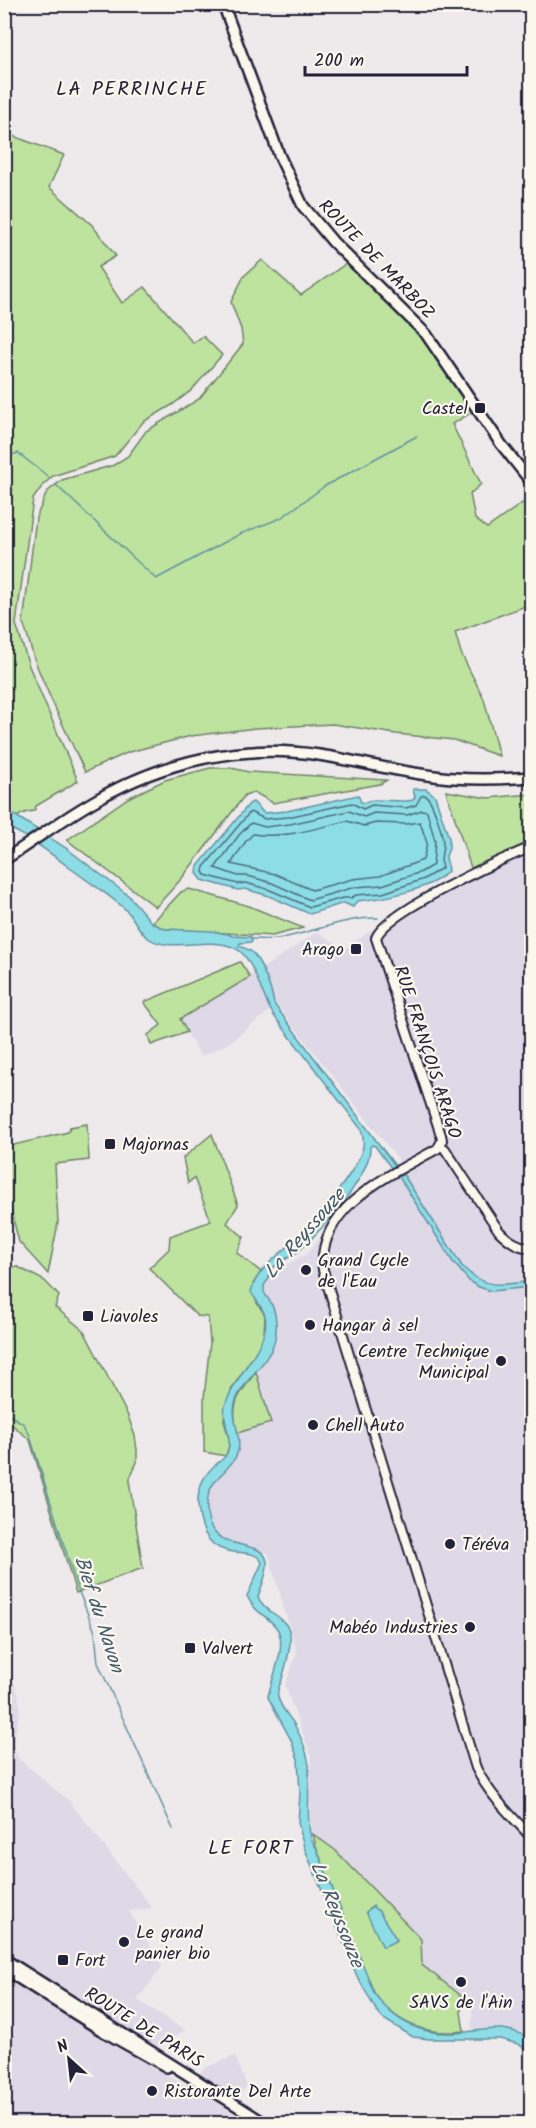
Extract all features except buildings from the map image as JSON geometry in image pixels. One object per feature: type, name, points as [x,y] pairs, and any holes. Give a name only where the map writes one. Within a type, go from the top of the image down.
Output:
[{"type":"main road","name":"ROUTE DE MARBOZ","points":[[223,4],[278,150],[303,206],[333,242],[426,334],[501,444],[531,483]]},
{"type":"main road","points":[[6,860],[94,800],[144,776],[196,759],[241,753],[280,752],[318,755],[419,774],[454,778],[531,777]]},
{"type":"main road","name":"ROUTE DE PARIS","points":[[4,1959],[266,2124]]},
{"type":"main road","name":"ROUTE DE PARIS","points":[[4,1969],[259,2124]]},
{"type":"street","name":"RUE FRANÇOIS ARAGO","points":[[531,847],[420,902],[384,926],[376,938],[441,1135],[440,1145],[445,1149],[500,1231],[516,1245],[531,1248]]},
{"type":"street","points":[[440,1145],[437,1149],[399,1169],[356,1199],[329,1231],[322,1257],[323,1270],[477,1768],[486,1786],[531,1839]]},
{"type":"shaded area","points":[[531,841],[531,2039],[517,2032],[500,2028],[472,2029],[472,2010],[463,1997],[422,1965],[335,1850],[313,1834],[310,1821],[311,1756],[285,1685],[297,1653],[268,1553],[222,1540],[214,1532],[207,1515],[210,1489],[229,1466],[239,1441],[237,1433],[271,1423],[256,1372],[274,1344],[277,1323],[264,1292],[264,1286],[278,1269],[307,1254],[351,1200],[353,1193],[379,1174],[386,1174],[401,1163],[277,1005],[227,1044],[201,1056],[179,1019],[250,977],[317,932],[345,949],[422,894],[471,868]]},
{"type":"shaded area","points":[[4,1657],[18,1694],[20,1708],[14,1740],[15,1752],[19,1759],[69,1801],[152,1908],[129,1911],[162,1967],[137,2000],[185,2030],[155,2049],[110,2022],[94,2034],[185,2085],[207,2067],[235,2056],[247,2086],[226,2109],[248,2123],[5,2123]]},
{"type":"green space","points":[[5,133],[64,155],[49,187],[92,225],[116,256],[98,267],[122,303],[145,287],[193,343],[203,336],[222,355],[192,390],[143,422],[115,456],[53,476],[33,499],[16,624],[29,666],[78,781],[36,806],[34,811],[16,817],[5,809]]},
{"type":"green space","points":[[262,260],[301,295],[347,263],[368,280],[416,328],[474,411],[452,424],[481,484],[470,494],[475,519],[487,528],[531,497],[531,604],[455,632],[461,653],[484,699],[499,756],[454,740],[333,724],[256,728],[191,736],[129,752],[85,772],[42,679],[23,623],[36,518],[47,492],[62,480],[114,465],[128,456],[146,431],[199,399],[243,344],[241,329],[231,302],[244,276]]},
{"type":"green space","points":[[210,768],[387,780],[380,784],[273,803],[254,792],[245,795],[182,878],[156,907],[67,840],[128,798],[165,780]]},
{"type":"green space","points":[[446,791],[488,798],[531,794],[531,841],[471,868]]},
{"type":"green space","points":[[189,889],[249,906],[303,928],[272,936],[165,929],[152,923],[181,892]]},
{"type":"green space","points":[[240,962],[250,977],[180,1019],[187,1032],[151,1045],[148,1035],[161,1025],[144,1002]]},
{"type":"green space","points":[[87,1124],[89,1160],[55,1164],[58,1223],[48,1274],[19,1242],[5,1187],[5,1147],[68,1132],[70,1127]]},
{"type":"green space","points":[[212,1134],[238,1205],[227,1223],[244,1237],[237,1253],[261,1272],[253,1284],[257,1303],[265,1315],[261,1344],[232,1388],[225,1408],[224,1421],[230,1442],[226,1456],[204,1452],[204,1398],[210,1342],[208,1317],[197,1316],[149,1268],[169,1249],[170,1236],[211,1221],[194,1178],[188,1183],[183,1158]]},
{"type":"green space","points":[[16,1266],[45,1281],[59,1296],[55,1307],[84,1331],[128,1416],[135,1436],[137,1462],[130,1478],[130,1487],[143,1568],[76,1593],[30,1440],[11,1424],[5,1428],[5,1272]]},
{"type":"green space","points":[[256,1372],[271,1423],[237,1433],[234,1414],[237,1400]]},
{"type":"green space","points":[[313,1834],[335,1850],[421,1939],[422,1965],[463,1997],[461,2012],[464,2031],[437,2032],[413,2026],[382,2004],[374,1993],[316,1847]]},
{"type":"water","points":[[413,789],[426,789],[435,796],[449,838],[446,856],[448,871],[440,878],[419,888],[392,896],[357,901],[353,907],[344,903],[310,914],[269,896],[202,880],[197,873],[198,866],[253,802],[264,813],[287,811],[358,795],[364,803],[374,800],[407,801],[415,797]]},
{"type":"water","name":"La Reyssouze","points":[[5,809],[66,848],[129,896],[152,923],[165,929],[211,931],[232,936],[251,937],[252,942],[240,943],[239,946],[253,953],[266,977],[274,1004],[396,1167],[392,1169],[372,1145],[362,1173],[343,1202],[300,1250],[273,1268],[264,1284],[265,1294],[272,1304],[275,1315],[274,1343],[271,1351],[244,1385],[236,1400],[234,1414],[239,1448],[233,1461],[210,1489],[207,1507],[209,1523],[225,1540],[256,1549],[264,1554],[267,1562],[258,1597],[289,1630],[288,1654],[278,1695],[299,1734],[307,1756],[310,1833],[374,1993],[390,2011],[419,2029],[454,2033],[502,2029],[531,2039],[531,2052],[518,2044],[500,2039],[413,2037],[382,2018],[376,2010],[357,1976],[304,1847],[298,1822],[300,1793],[298,1759],[291,1740],[268,1697],[280,1652],[280,1634],[276,1627],[253,1606],[247,1596],[262,1563],[257,1556],[218,1548],[209,1540],[202,1526],[198,1504],[201,1484],[206,1475],[225,1456],[228,1449],[229,1437],[225,1406],[235,1384],[257,1349],[265,1327],[264,1313],[251,1292],[254,1283],[270,1262],[315,1219],[345,1181],[360,1157],[363,1147],[361,1129],[275,1017],[251,966],[241,952],[231,946],[220,944],[169,945],[148,938],[141,932],[128,912],[114,900],[33,842],[5,826]]},
{"type":"water","points":[[403,1174],[462,1266],[470,1274],[494,1284],[531,1281],[531,1287],[491,1291],[470,1282],[453,1262],[399,1177]]},
{"type":"water","points":[[373,1906],[397,1940],[383,1947],[366,1912]]},
{"type":"waterway","points":[[56,485],[156,579],[240,534],[281,518],[325,486],[417,436]]},
{"type":"waterway","points":[[4,457],[18,453],[50,478]]},
{"type":"waterway","points":[[252,939],[289,937],[352,920],[378,918]]},
{"type":"waterway","name":"Bief du Navon","points":[[4,1412],[24,1424],[30,1436],[77,1587],[95,1632],[98,1663],[173,1829]]},
{"type":"place","name":"Castel","points":[[480,408]]},
{"type":"place","name":"Arago","points":[[356,949]]},
{"type":"place","name":"Majornas","points":[[110,1144]]},
{"type":"place","name":"Grand Cycle de l'Eau","points":[[306,1270]]},
{"type":"place","name":"Liavoles","points":[[88,1316]]},
{"type":"place","name":"Hangar à sel","points":[[310,1325]]},
{"type":"place","name":"Centre Technique Municipal","points":[[501,1361]]},
{"type":"place","name":"Chell Auto","points":[[313,1425]]},
{"type":"place","name":"Téréva","points":[[450,1544]]},
{"type":"place","name":"Mabéo Industries","points":[[470,1627]]},
{"type":"place","name":"Valvert","points":[[190,1648]]},
{"type":"place","name":"Le grand panier bio","points":[[124,1942]]},
{"type":"place","name":"Fort","points":[[63,1960]]},
{"type":"place","name":"SAVS de l'Ain","points":[[461,1982]]},
{"type":"place","name":"Ristorante Del Arte","points":[[152,2091]]},
{"type":"district","name":"LA PERRINCHE","points":[[132,88]]},
{"type":"district","name":"LE FORT","points":[[251,1847]]}]
